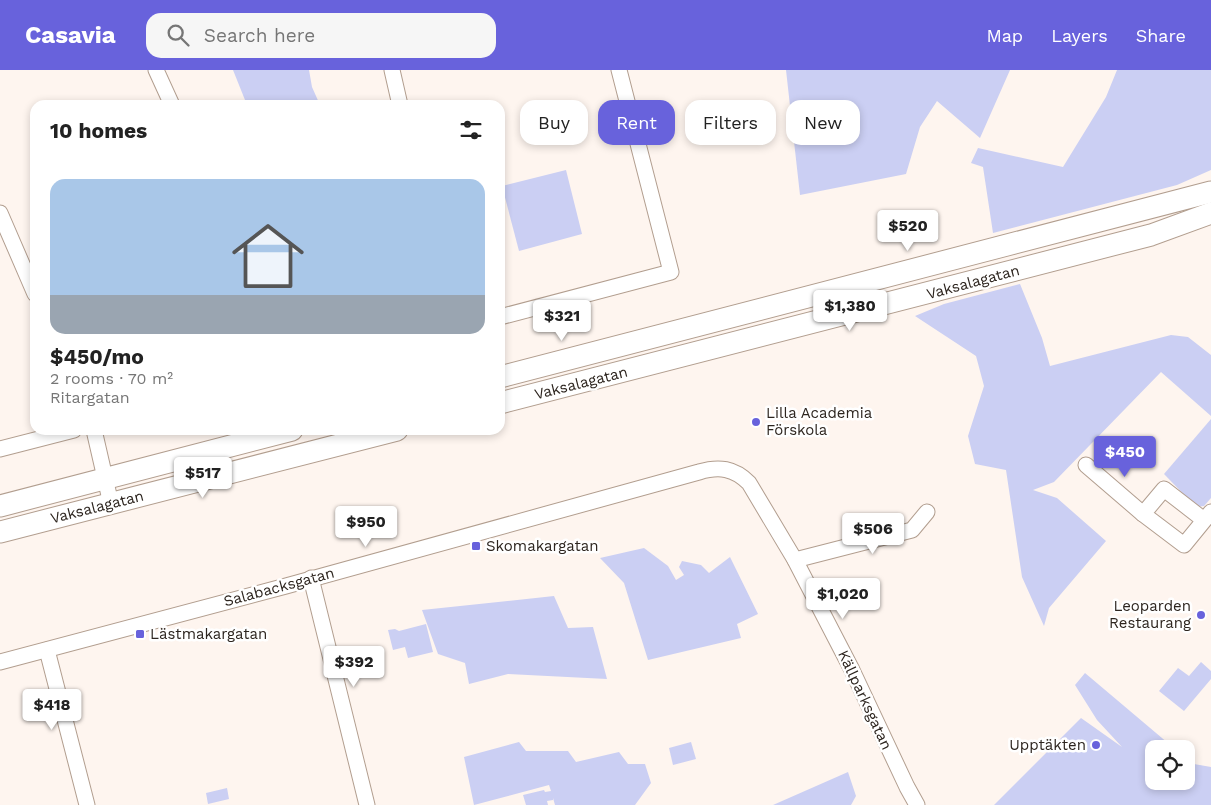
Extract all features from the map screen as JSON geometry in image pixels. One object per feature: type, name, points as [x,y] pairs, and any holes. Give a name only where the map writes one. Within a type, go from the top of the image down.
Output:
[{"type":"main road","name":"Vaksalagatan","points":[[505,376],[1211,192]]},
{"type":"main road","name":"Vaksalagatan","points":[[505,402],[1151,235],[1211,213]]},
{"type":"main road","name":"Vaksalagatan","points":[[0,506],[273,435]]},
{"type":"main road","name":"Vaksalagatan","points":[[0,532],[378,435]]},
{"type":"street","points":[[156,70],[170,100]]},
{"type":"street","points":[[392,70],[399,100]]},
{"type":"street","points":[[505,316],[670,272],[619,70]]},
{"type":"street","points":[[0,213],[30,282]]},
{"type":"street","points":[[0,448],[53,435]]},
{"type":"street","points":[[95,435],[111,504]]},
{"type":"street","points":[[1086,465],[1143,514],[1184,545],[1208,516],[1164,489],[1143,514]]},
{"type":"street","name":"Salabacksgatan","points":[[0,662],[708,469],[724,468],[732,470]]},
{"type":"street","name":"Källparksgatan","points":[[732,470],[749,483],[795,560],[852,670],[902,778],[917,805]]},
{"type":"street","points":[[795,560],[912,530],[927,512]]},
{"type":"street","points":[[310,578],[367,805]]},
{"type":"street","points":[[47,650],[87,805]]},
{"type":"shaded area","points":[[233,70],[309,70],[312,87],[318,100],[245,100]]},
{"type":"shaded area","points":[[786,70],[1010,70],[980,138],[937,101],[920,127],[906,174],[800,195],[794,145],[860,145],[860,100],[789,100]]},
{"type":"shaded area","points":[[1117,70],[1211,70],[1211,170],[1177,185],[993,233],[983,167],[971,163],[978,148],[1063,167],[1106,97]]},
{"type":"shaded area","points":[[566,170],[582,234],[519,251],[505,197],[505,185]]},
{"type":"shaded area","points":[[1020,284],[1042,338],[1050,366],[1171,335],[1188,337],[1211,355],[1211,416],[1161,372],[1054,482],[1033,490],[1057,498],[1106,541],[1049,608],[1044,626],[1022,577],[1006,470],[975,464],[968,436],[984,386],[976,356],[915,316],[944,304]]},
{"type":"shaded area","points":[[1211,419],[1211,498],[1204,506],[1196,507],[1164,474]]},
{"type":"shaded area","points":[[644,548],[668,566],[676,580],[684,575],[679,567],[682,561],[701,565],[709,573],[730,557],[758,614],[737,624],[741,638],[648,660],[624,583],[600,558]]},
{"type":"shaded area","points":[[554,596],[568,628],[593,627],[607,679],[508,674],[469,684],[465,663],[438,654],[422,610]]},
{"type":"shaded area","points":[[426,624],[433,652],[408,658],[405,647],[393,650],[388,630],[395,629],[399,631]]},
{"type":"shaded area","points":[[1201,662],[1211,671],[1211,679],[1184,711],[1159,691],[1178,668],[1189,676]]},
{"type":"shaded area","points":[[1085,673],[1164,740],[1145,740],[1145,790],[1195,790],[1195,764],[1211,767],[1211,805],[994,805],[1081,718],[1122,747],[1097,720],[1075,685]]},
{"type":"shaded area","points":[[519,742],[526,751],[568,751],[576,762],[619,752],[628,764],[645,764],[651,783],[635,805],[555,805],[553,798],[553,800],[547,801],[548,805],[526,805],[523,795],[544,790],[545,792],[551,791],[549,785],[474,805],[464,757]]},
{"type":"shaded area","points":[[691,742],[696,759],[673,765],[669,748]]},
{"type":"shaded area","points":[[848,772],[856,796],[851,805],[773,805]]},
{"type":"shaded area","points":[[227,788],[229,799],[208,804],[206,793]]},
{"type":"place","name":"Lilla Academia Förskola","points":[[756,422]]},
{"type":"place","name":"Skomakargatan","points":[[476,546]]},
{"type":"place","name":"Leoparden Restaurang","points":[[1201,615]]},
{"type":"place","name":"Lästmakargatan","points":[[140,634]]},
{"type":"place","name":"Upptäkten","points":[[1096,745]]}]
